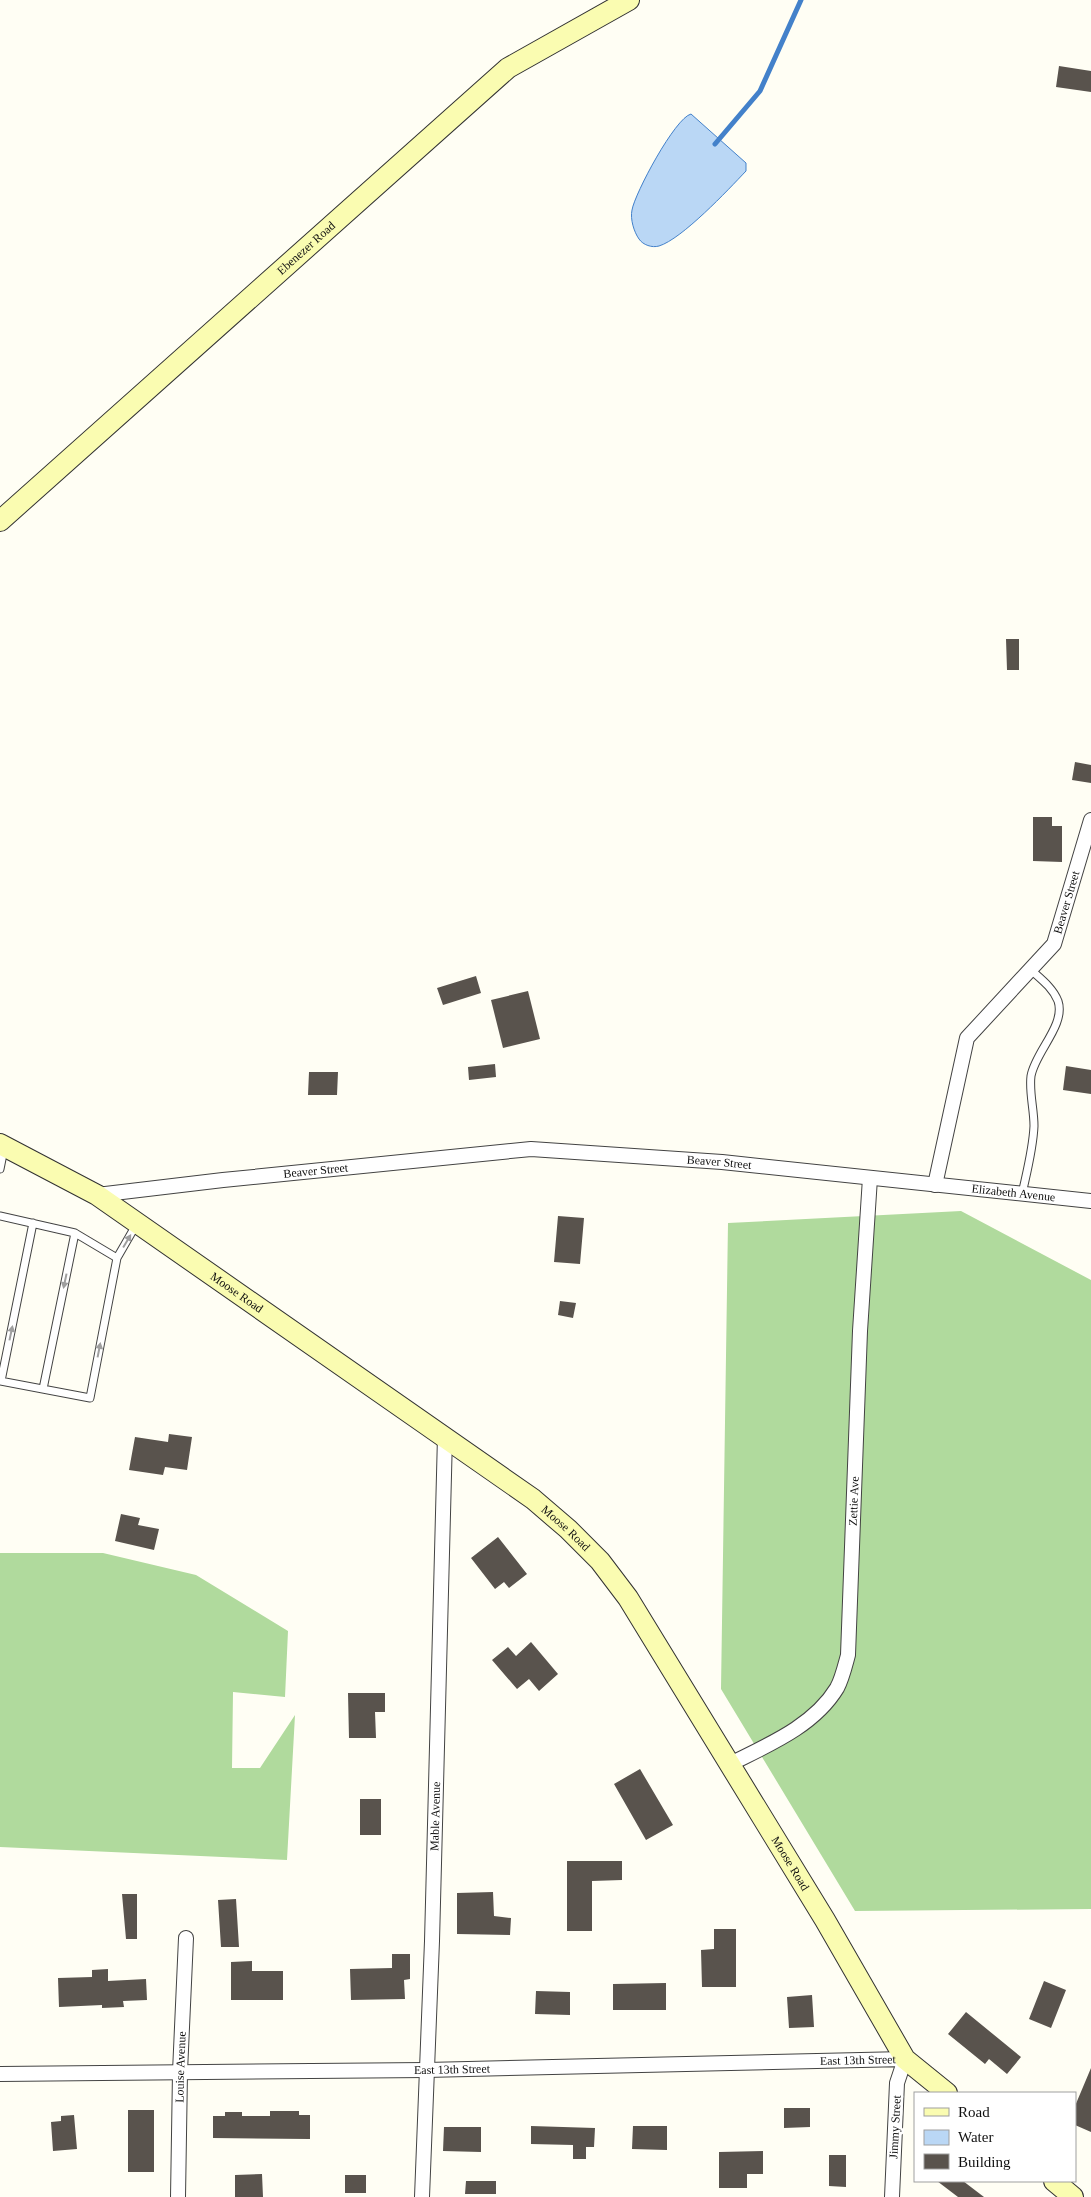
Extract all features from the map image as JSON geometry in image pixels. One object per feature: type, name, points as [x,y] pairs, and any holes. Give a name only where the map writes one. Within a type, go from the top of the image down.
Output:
[{"type":"street","name":"Ebenezer Road","points":[[0,521],[508,68],[629,0]]},
{"type":"street","name":"Beaver Street","points":[[97,1195],[223,1180],[531,1149],[722,1162],[935,1185],[967,1038],[1054,944],[1091,820]]},
{"type":"street","name":"Moose Road","points":[[2,1145],[97,1195],[445,1436],[533,1499],[568,1529],[600,1561],[628,1598],[825,1920],[906,2059],[946,2092]]},
{"type":"street","name":"Zettie Ave","points":[[730,1764],[776,1741],[820,1712],[838,1687],[848,1655],[860,1331],[870,1178]]},
{"type":"street","name":"Elizabeth Avenue","points":[[935,1185],[1091,1201]]},
{"type":"street","name":"Mable Avenue","points":[[422,2197],[432,1941],[445,1436]]},
{"type":"street","name":"Louise Avenue","points":[[178,2197],[180,2072],[186,1938]]},
{"type":"street","name":"East 13th Street","points":[[0,2074],[426,2070],[906,2059]]},
{"type":"street","name":"Jimmy Street","points":[[892,2197],[897,2083],[906,2059]]},
{"type":"street","points":[[1055,2182],[1074,2197]]},
{"type":"lane","points":[[1022,1194],[1033,1146],[1031,1076],[1038,1057],[1053,1032],[1058,1017],[1059,1002],[1049,985],[1030,970]]},
{"type":"lane","points":[[0,1169],[2,1145]]},
{"type":"lane","points":[[0,1216],[75,1233],[117,1258]]},
{"type":"lane","points":[[33,1223],[0,1381],[90,1398],[117,1258],[138,1223]]},
{"type":"lane","points":[[42,1389],[75,1233]]},
{"type":"green space","points":[[961,1211],[1091,1280],[1091,1909],[855,1911],[721,1689],[728,1223]]},
{"type":"green space","points":[[0,1553],[103,1553],[196,1575],[288,1631],[285,1697],[233,1692],[232,1768],[260,1768],[295,1715],[287,1860],[0,1847]]},
{"type":"water","points":[[691,114],[746,163],[746,171],[680,234],[659,246],[648,246],[639,239],[636,233],[633,225],[632,210],[640,188],[666,142],[675,128]]},
{"type":"building","points":[[1059,66],[1091,71],[1091,92],[1056,87]]},
{"type":"building","points":[[1006,639],[1019,639],[1019,670],[1007,670]]},
{"type":"building","points":[[1075,762],[1091,765],[1091,783],[1072,780]]},
{"type":"building","points":[[1033,817],[1052,817],[1052,826],[1062,826],[1062,862],[1033,861]]},
{"type":"building","points":[[476,976],[481,993],[443,1005],[437,988]]},
{"type":"building","points":[[528,991],[540,1039],[503,1048],[491,1000]]},
{"type":"building","points":[[495,1064],[496,1077],[469,1080],[468,1067]]},
{"type":"building","points":[[1066,1066],[1091,1070],[1091,1094],[1063,1090]]},
{"type":"building","points":[[309,1072],[338,1072],[337,1095],[308,1095]]},
{"type":"building","points":[[558,1216],[584,1218],[580,1264],[554,1262]]},
{"type":"building","points":[[560,1301],[576,1303],[573,1318],[558,1315]]},
{"type":"building","points":[[169,1434],[192,1437],[187,1470],[165,1467],[163,1475],[129,1470],[135,1437],[168,1442]]},
{"type":"building","points":[[121,1514],[140,1518],[138,1525],[159,1529],[154,1550],[115,1541]]},
{"type":"building","points":[[498,1537],[527,1574],[509,1588],[504,1582],[495,1589],[471,1558]]},
{"type":"building","points":[[531,1642],[558,1674],[539,1691],[529,1679],[517,1689],[492,1660],[508,1647],[516,1656]]},
{"type":"building","points":[[348,1693],[385,1693],[385,1712],[375,1712],[376,1738],[349,1738]]},
{"type":"building","points":[[640,1769],[673,1825],[646,1840],[614,1784]]},
{"type":"building","points":[[360,1799],[381,1799],[381,1835],[360,1835]]},
{"type":"building","points":[[567,1861],[622,1861],[622,1880],[592,1881],[592,1931],[567,1931]]},
{"type":"building","points":[[493,1892],[494,1916],[511,1918],[510,1935],[457,1934],[457,1893]]},
{"type":"building","points":[[122,1894],[137,1894],[137,1939],[126,1939]]},
{"type":"building","points":[[236,1899],[239,1947],[221,1947],[218,1900]]},
{"type":"building","points":[[714,1929],[736,1929],[736,1987],[702,1987],[701,1950],[714,1949]]},
{"type":"building","points":[[392,1954],[410,1954],[410,1979],[404,1980],[405,1999],[351,2000],[350,1969],[392,1968]]},
{"type":"building","points":[[252,1961],[252,1971],[283,1971],[283,2000],[231,2000],[231,1962]]},
{"type":"building","points":[[108,1969],[108,1981],[146,1979],[147,2000],[123,2001],[124,2007],[102,2008],[102,2005],[59,2007],[58,1978],[92,1977],[92,1970]]},
{"type":"building","points":[[1044,1981],[1066,1990],[1051,2028],[1029,2019]]},
{"type":"building","points":[[666,1983],[666,2010],[613,2010],[613,1984]]},
{"type":"building","points":[[536,1991],[570,1992],[570,2015],[535,2014]]},
{"type":"building","points":[[812,1995],[814,2027],[789,2028],[787,1997]]},
{"type":"building","points":[[966,2012],[1021,2057],[1007,2074],[989,2059],[985,2064],[948,2034]]},
{"type":"building","points":[[1091,2068],[1091,2132],[1076,2125],[1076,2104]]},
{"type":"building","points":[[784,2108],[810,2108],[810,2127],[784,2128]]},
{"type":"building","points":[[128,2110],[154,2110],[154,2172],[128,2172]]},
{"type":"building","points":[[270,2111],[299,2111],[299,2115],[310,2115],[310,2139],[213,2138],[213,2116],[225,2116],[225,2112],[242,2112],[242,2116],[270,2116]]},
{"type":"building","points":[[74,2115],[77,2149],[53,2151],[51,2122],[61,2121],[61,2116]]},
{"type":"building","points":[[531,2126],[595,2128],[594,2147],[586,2147],[586,2159],[573,2159],[573,2145],[531,2144]]},
{"type":"building","points":[[633,2126],[667,2126],[667,2150],[632,2149]]},
{"type":"building","points":[[444,2127],[481,2127],[481,2152],[443,2151]]},
{"type":"building","points":[[763,2151],[763,2174],[747,2174],[747,2188],[719,2188],[719,2152]]},
{"type":"building","points":[[829,2155],[846,2155],[846,2187],[829,2186]]},
{"type":"building","points":[[262,2174],[263,2197],[235,2197],[235,2175]]},
{"type":"building","points":[[345,2175],[366,2175],[366,2193],[345,2193]]},
{"type":"building","points":[[466,2181],[496,2181],[496,2194],[465,2194]]},
{"type":"building","points":[[938,2182],[964,2182],[984,2197],[958,2197]]},
{"type":"waterway","points":[[715,144],[760,91],[801,0]]}]
